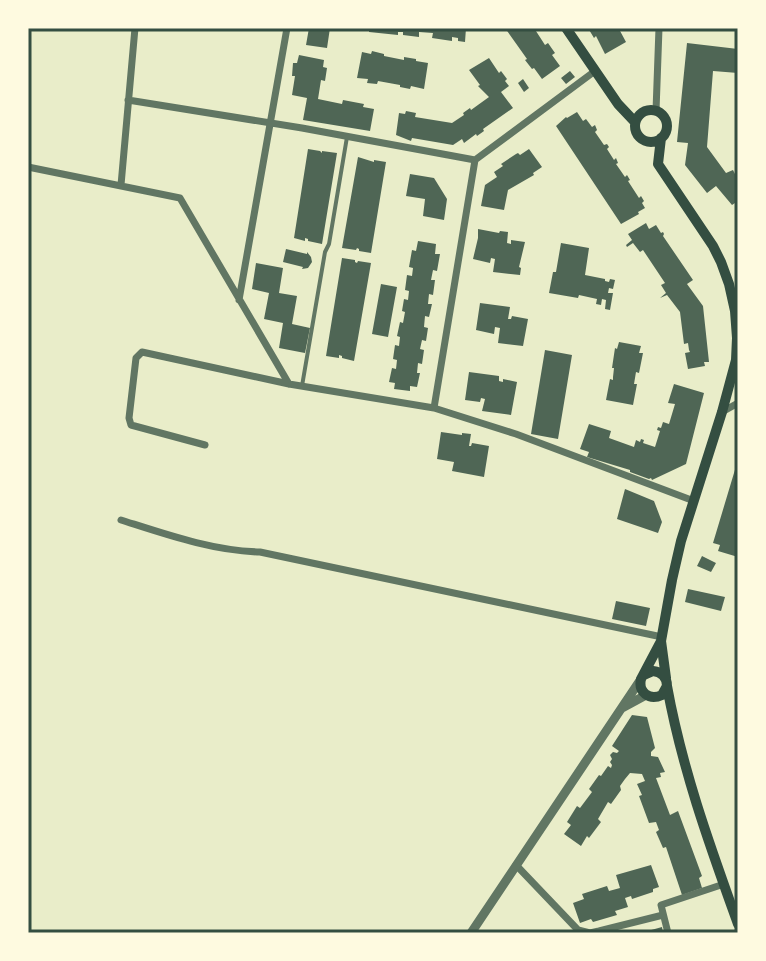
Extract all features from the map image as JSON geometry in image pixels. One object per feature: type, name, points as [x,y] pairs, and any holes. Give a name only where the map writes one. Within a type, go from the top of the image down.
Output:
[{"type":"main road","points":[[566,28],[618,104],[635,122],[636,132],[713,246],[729,284],[735,311],[737,360],[675,567],[662,639],[673,722],[693,798],[738,924]]},
{"type":"main road","points":[[635,122],[646,111],[656,111],[664,117],[667,126],[661,138],[658,164]]},
{"type":"main road","points":[[643,140],[652,142],[661,138]]},
{"type":"main road","points":[[662,639],[643,677],[641,688],[673,722]]},
{"type":"main road","points":[[643,677],[648,672],[658,672],[666,682]]},
{"type":"main road","points":[[649,696],[662,695],[666,682]]},
{"type":"street","points":[[121,185],[135,28]]},
{"type":"street","points":[[239,300],[287,28]]},
{"type":"street","points":[[656,111],[659,28]]},
{"type":"street","points":[[434,408],[475,160],[595,71]]},
{"type":"street","points":[[128,100],[475,160]]},
{"type":"street","points":[[28,167],[180,198],[289,384]]},
{"type":"street","points":[[205,445],[131,425],[129,418],[136,358],[142,352],[289,384],[434,408],[516,434],[694,501]]},
{"type":"street","points":[[722,412],[738,403]]},
{"type":"street","points":[[121,520],[238,551],[260,552],[662,639]]},
{"type":"street","points":[[471,933],[643,677]]},
{"type":"street","points":[[622,708],[649,696]]},
{"type":"street","points":[[516,865],[578,930],[590,933],[663,915]]},
{"type":"street","points":[[668,933],[661,905],[724,884]]},
{"type":"lane","points":[[302,386],[347,137]]},
{"type":"building","points":[[309,28],[330,28],[327,48],[306,45]]},
{"type":"building","points":[[369,28],[466,28],[465,42],[452,37],[452,41],[432,38],[433,33],[419,32],[419,37],[403,35],[403,32],[398,32],[398,35],[369,32]]},
{"type":"building","points":[[505,28],[534,28],[545,45],[548,43],[555,53],[552,55],[560,66],[542,79],[525,60]]},
{"type":"building","points":[[588,28],[619,29],[626,42],[605,54]]},
{"type":"building","points":[[687,43],[738,49],[738,73],[713,71],[707,147],[726,173],[733,170],[738,175],[738,201],[732,205],[716,186],[707,193],[685,165],[688,143],[677,142]]},
{"type":"building","points":[[372,51],[428,63],[424,89],[378,81],[377,84],[367,83],[368,79],[357,78],[362,52],[371,54]]},
{"type":"building","points":[[299,55],[324,60],[323,67],[327,68],[325,81],[321,80],[318,99],[342,104],[343,100],[374,109],[370,131],[303,120],[307,98],[292,95],[295,76],[292,76],[293,63],[297,63]]},
{"type":"building","points":[[489,58],[507,79],[505,81],[509,86],[501,92],[513,108],[464,143],[462,139],[453,145],[412,138],[411,141],[396,135],[399,113],[405,114],[406,111],[416,113],[415,117],[452,123],[489,97],[469,70]]},
{"type":"building","points":[[570,71],[575,77],[566,84],[561,78]]},
{"type":"building","points":[[523,79],[529,88],[524,92],[518,83]]},
{"type":"building","points":[[577,112],[583,121],[586,119],[592,127],[595,125],[595,132],[604,145],[607,144],[614,160],[616,158],[616,164],[644,201],[645,208],[639,214],[621,224],[556,126]]},
{"type":"building","points":[[308,149],[337,153],[322,244],[294,238]]},
{"type":"building","points":[[529,149],[542,167],[508,190],[504,210],[481,206],[485,185],[497,177],[494,172],[516,154]]},
{"type":"building","points":[[358,157],[386,162],[371,253],[357,248],[342,248]]},
{"type":"building","points":[[410,174],[434,178],[447,199],[444,220],[423,216],[425,199],[406,196]]},
{"type":"building","points":[[646,223],[649,229],[656,225],[663,232],[693,280],[687,284],[703,306],[709,362],[704,362],[705,366],[688,369],[685,353],[690,352],[688,343],[684,344],[680,312],[667,295],[660,298],[666,293],[661,285],[665,283],[643,250],[640,252],[633,243],[626,245],[632,240],[628,234]]},
{"type":"building","points":[[478,229],[508,232],[507,243],[511,244],[511,240],[525,242],[520,275],[493,272],[495,259],[491,258],[490,263],[473,259]]},
{"type":"building","points":[[418,241],[436,244],[435,254],[440,254],[437,271],[433,270],[431,280],[435,280],[428,304],[432,304],[429,317],[425,316],[424,327],[428,328],[426,341],[422,340],[420,349],[424,350],[422,364],[418,363],[417,373],[420,373],[417,387],[410,386],[410,391],[394,389],[395,383],[389,382],[392,368],[396,369],[397,360],[393,359],[395,345],[399,346],[400,337],[397,336],[400,322],[403,323],[404,299],[408,300],[409,291],[405,290],[407,275],[412,276],[413,268],[409,267],[412,250],[416,251]]},
{"type":"building","points":[[561,243],[589,248],[585,275],[609,282],[610,279],[615,280],[613,289],[609,288],[608,293],[613,293],[610,310],[605,309],[606,300],[602,299],[601,305],[596,304],[597,299],[549,293]]},
{"type":"building","points":[[286,249],[307,252],[312,262],[308,268],[283,262]]},
{"type":"building","points":[[342,258],[371,263],[354,361],[339,355],[339,358],[326,356]]},
{"type":"building","points":[[256,263],[283,268],[279,293],[297,296],[292,324],[310,328],[305,353],[279,348],[283,323],[264,319],[269,293],[252,289]]},
{"type":"building","points":[[381,284],[397,287],[388,337],[372,334]]},
{"type":"building","points":[[480,303],[510,307],[508,319],[512,316],[528,319],[523,346],[498,343],[500,328],[495,327],[494,334],[476,330]]},
{"type":"building","points":[[619,342],[641,346],[639,353],[643,353],[639,373],[636,372],[633,405],[606,400],[610,379],[613,380],[615,348]]},
{"type":"building","points":[[545,350],[572,355],[558,439],[531,434]]},
{"type":"building","points":[[469,372],[499,376],[499,381],[503,382],[503,379],[517,382],[511,415],[482,411],[485,399],[481,398],[480,402],[465,400]]},
{"type":"building","points":[[674,384],[704,393],[686,464],[652,480],[587,457],[589,452],[580,449],[589,424],[611,431],[609,438],[634,447],[636,440],[640,442],[641,439],[643,443],[655,447],[660,431],[658,427],[661,428],[663,422],[669,424],[675,404],[668,403]]},
{"type":"building","points":[[441,432],[471,434],[469,446],[472,443],[489,446],[484,477],[452,471],[454,462],[437,459]]},
{"type":"building","points":[[737,463],[738,557],[718,551],[720,545],[713,543]]},
{"type":"building","points":[[625,489],[654,501],[662,522],[658,533],[617,519]]},
{"type":"building","points":[[702,556],[716,563],[711,572],[697,566]]},
{"type":"building","points":[[688,589],[725,597],[721,611],[685,602]]},
{"type":"building","points":[[616,601],[650,608],[646,626],[612,619]]},
{"type":"building","points":[[632,715],[647,717],[655,748],[651,756],[658,757],[665,772],[656,778],[670,815],[678,811],[702,876],[699,878],[702,888],[682,895],[666,847],[663,848],[656,832],[659,830],[656,822],[649,823],[639,796],[642,795],[637,784],[645,781],[642,774],[630,773],[611,804],[608,802],[598,819],[601,822],[581,846],[564,834],[571,825],[567,822],[577,806],[580,808],[592,792],[589,789],[608,766],[611,768],[610,755],[619,751],[612,746]]},
{"type":"building","points":[[651,865],[659,887],[653,892],[632,899],[631,896],[625,898],[628,907],[615,911],[617,915],[580,923],[573,903],[584,899],[582,894],[607,886],[609,891],[620,888],[616,875]]},
{"type":"building","points":[[662,927],[663,933],[644,933],[644,932]]}]
